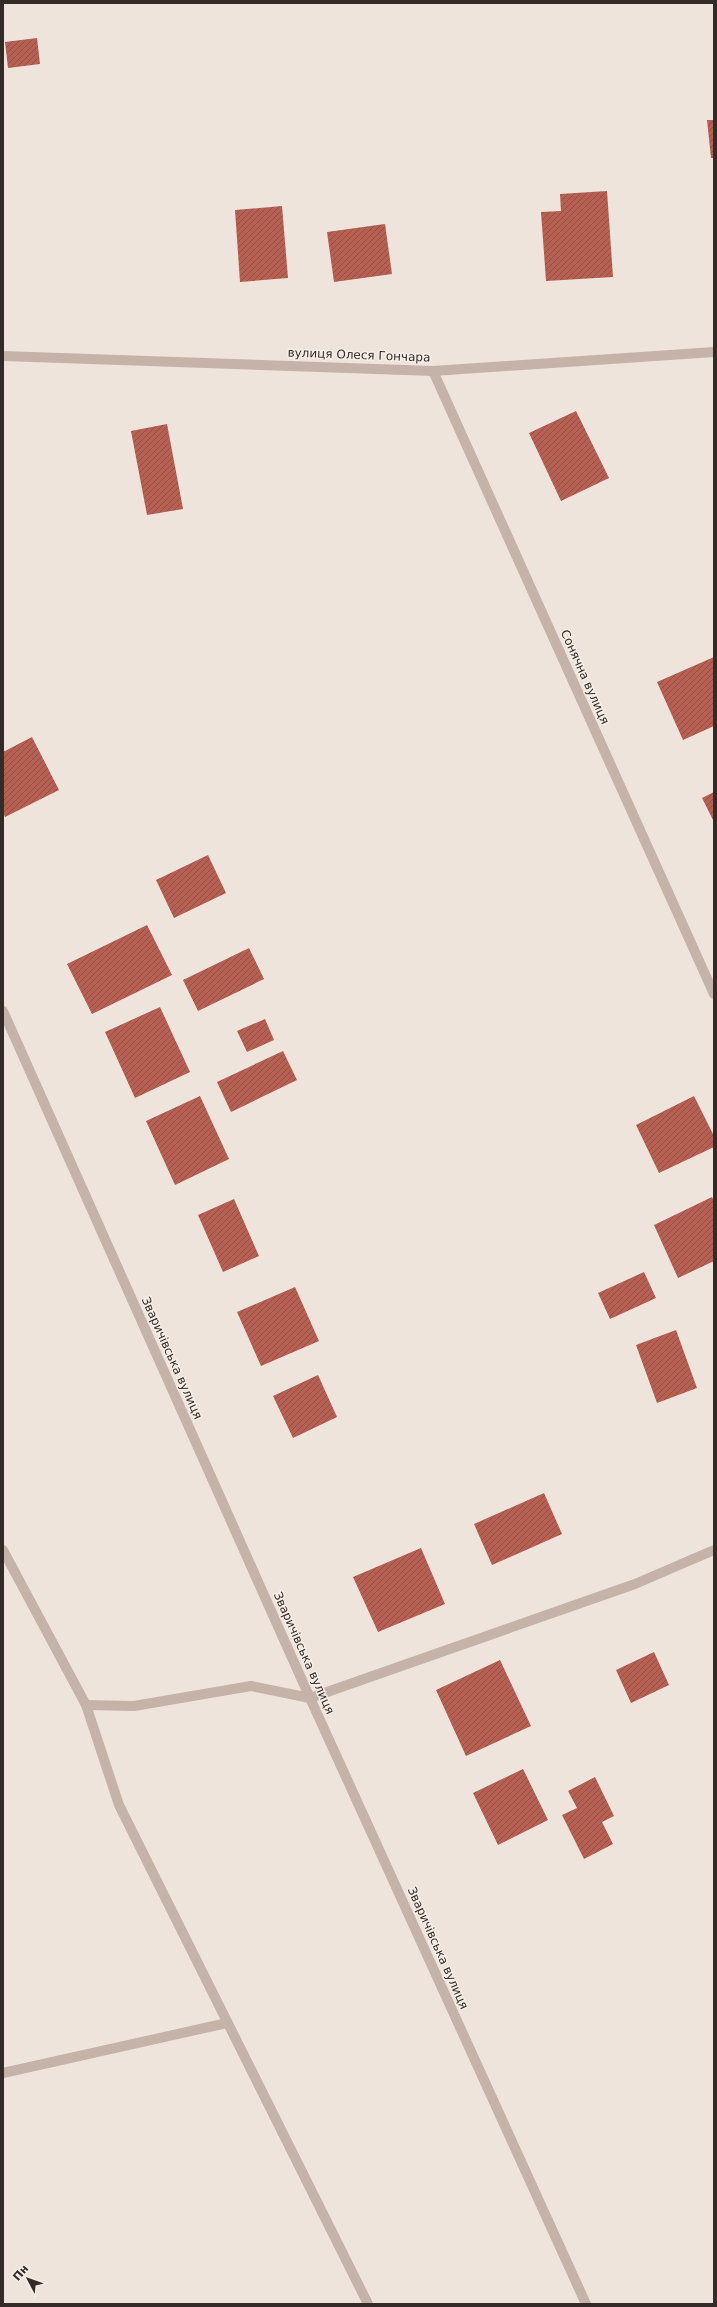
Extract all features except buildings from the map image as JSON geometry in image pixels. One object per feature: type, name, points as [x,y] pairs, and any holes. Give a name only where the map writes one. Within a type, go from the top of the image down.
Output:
[{"type":"street","name":"вулиця Олеся Гончара","points":[[3,356],[433,371],[714,352]]},
{"type":"street","name":"Сонячна вулиця","points":[[433,371],[714,994]]},
{"type":"street","name":"Зваричівська вулиця","points":[[3,1012],[310,1698],[586,2304]]},
{"type":"street","points":[[3,1550],[86,1705],[118,1805],[368,2304]]},
{"type":"street","points":[[86,1705],[134,1706],[251,1686],[310,1698],[635,1584],[714,1550]]},
{"type":"street","points":[[3,2073],[227,2023]]}]
